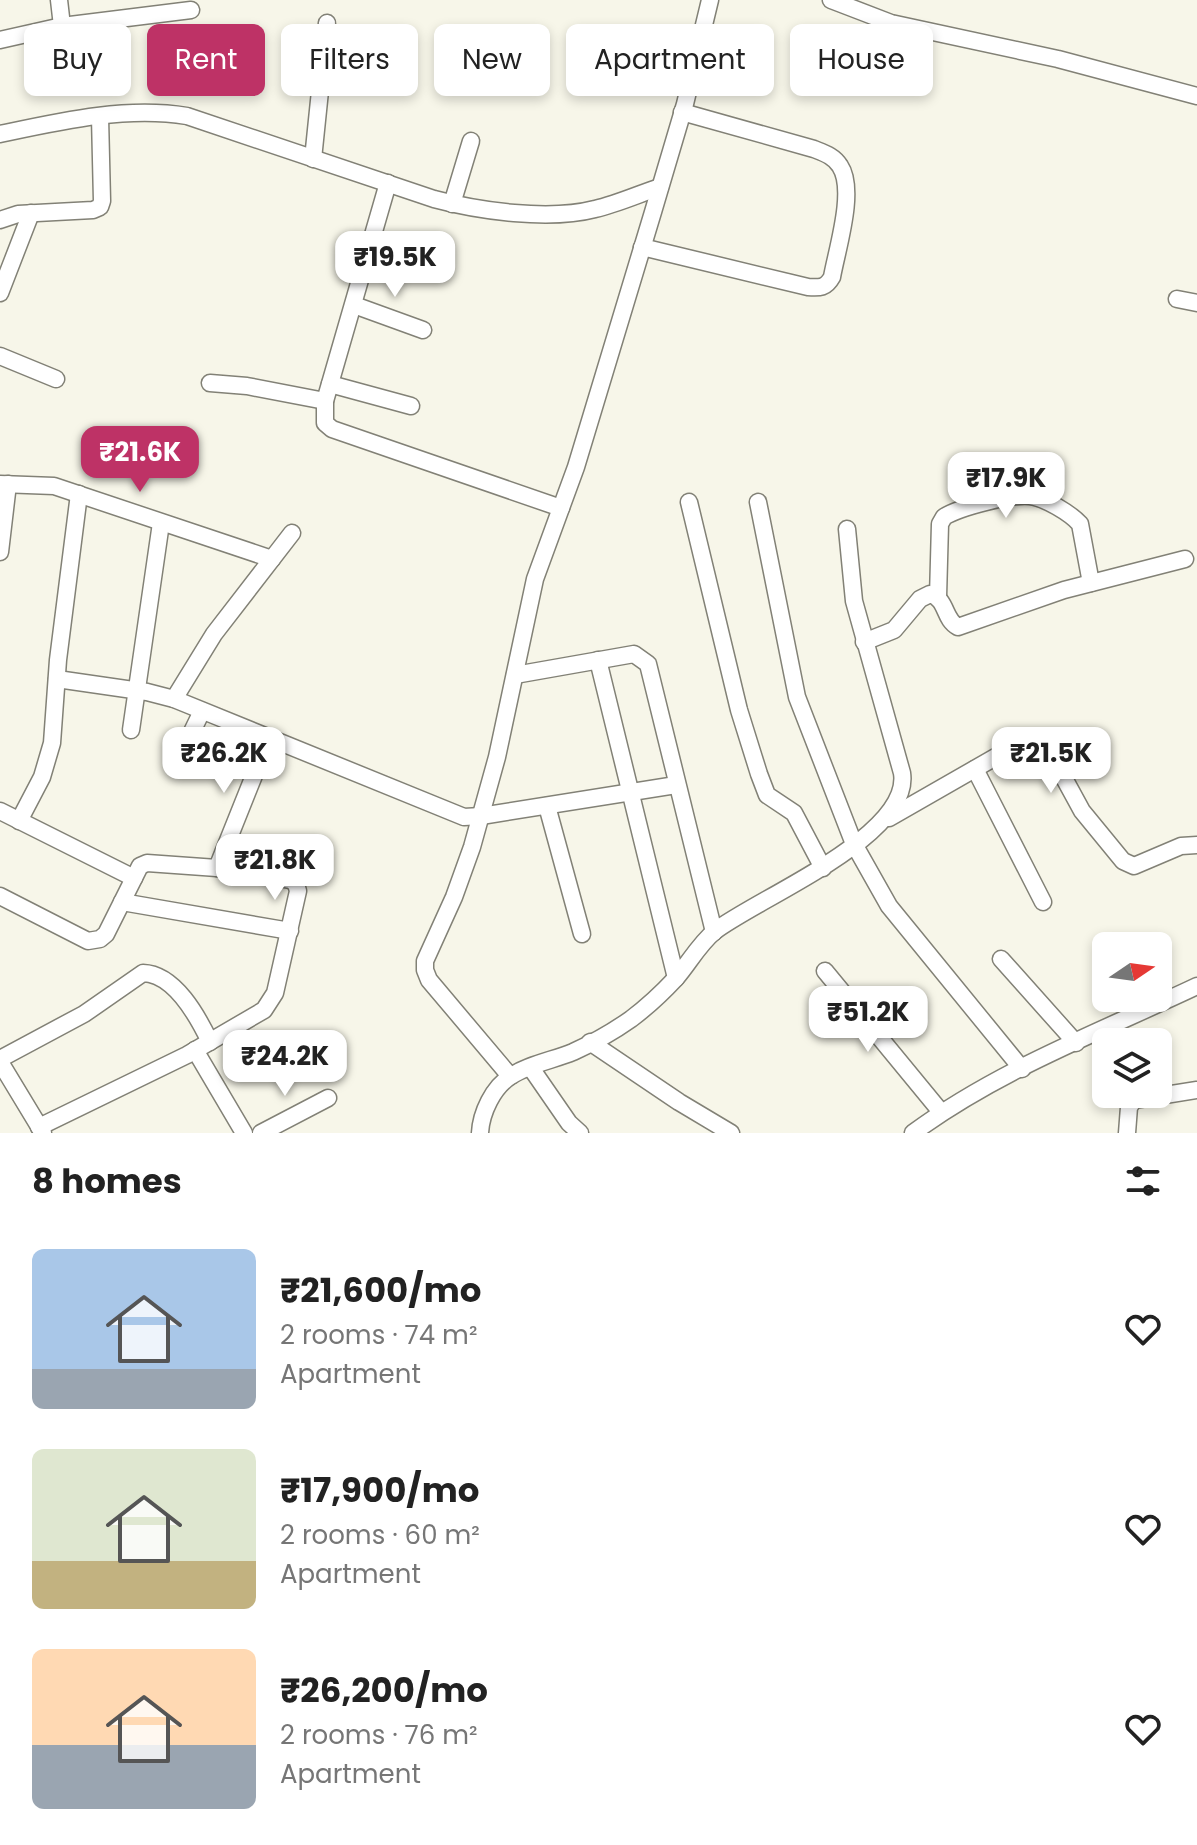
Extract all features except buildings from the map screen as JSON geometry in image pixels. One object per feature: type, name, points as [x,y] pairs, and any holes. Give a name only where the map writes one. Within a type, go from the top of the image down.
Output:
[{"type":"street","points":[[59,0],[62,24]]},
{"type":"street","points":[[510,1076],[429,980],[425,970],[427,955],[454,897],[481,816],[497,757],[535,579],[561,508],[642,247],[682,112],[710,0]]},
{"type":"street","points":[[831,0],[853,4],[891,23],[1058,59],[1197,96]]},
{"type":"street","points":[[78,24],[191,10]]},
{"type":"street","points":[[313,159],[327,23]]},
{"type":"street","points":[[0,40],[24,35]]},
{"type":"street","points":[[0,134],[155,111],[187,116],[452,204],[532,214],[593,210],[660,187]]},
{"type":"street","points":[[642,247],[808,287],[822,288],[832,277],[847,192],[840,165],[829,155],[814,149],[682,112]]},
{"type":"street","points":[[0,220],[7,216],[100,207],[100,117]]},
{"type":"street","points":[[452,204],[471,141]]},
{"type":"street","points":[[388,183],[325,401],[325,423],[332,429],[561,508]]},
{"type":"street","points":[[0,293],[31,213]]},
{"type":"street","points":[[1177,299],[1197,303]]},
{"type":"street","points":[[354,305],[423,330]]},
{"type":"street","points":[[0,356],[56,379]]},
{"type":"street","points":[[210,383],[325,401]]},
{"type":"street","points":[[330,384],[411,406]]},
{"type":"street","points":[[0,552],[4,484],[54,486],[272,559]]},
{"type":"street","points":[[19,821],[48,760],[52,743],[79,494]]},
{"type":"street","points":[[938,597],[940,524],[944,517],[979,504],[1023,496],[1042,500],[1075,518],[1080,524],[1091,583]]},
{"type":"street","points":[[689,502],[739,710],[759,774],[767,795],[794,813],[823,868]]},
{"type":"street","points":[[758,502],[797,697],[854,844],[889,906],[1022,1069]]},
{"type":"street","points":[[131,730],[161,523]]},
{"type":"street","points":[[847,529],[854,601],[903,784],[895,805],[884,820]]},
{"type":"street","points":[[174,699],[214,634],[292,533]]},
{"type":"street","points":[[864,642],[894,630],[920,599],[930,594],[943,602],[952,624],[958,627],[1064,590],[1185,559]]},
{"type":"street","points":[[515,675],[634,654],[648,664],[714,932]]},
{"type":"street","points":[[598,660],[676,978]]},
{"type":"street","points":[[57,679],[174,699],[452,814],[481,816],[676,785]]},
{"type":"street","points":[[176,765],[202,711]]},
{"type":"street","points":[[217,868],[269,738]]},
{"type":"street","points":[[480,1133],[483,1114],[489,1102],[510,1076],[590,1042],[630,1020],[676,978],[714,932],[823,868],[884,820],[1006,751],[1035,747],[1052,756],[1082,811],[1123,861],[1134,866],[1181,846],[1197,845]]},
{"type":"street","points":[[975,769],[1043,902]]},
{"type":"street","points":[[547,806],[582,934]]},
{"type":"street","points":[[0,811],[134,878]]},
{"type":"street","points":[[0,896],[88,941],[100,939],[106,934],[140,866],[147,863],[217,868],[291,880],[298,891],[270,1004],[250,1020],[210,1042],[195,1050],[41,1130],[0,1061],[84,1014],[143,973],[157,976],[188,1002],[210,1042]]},
{"type":"street","points":[[122,902],[290,931]]},
{"type":"street","points":[[1001,959],[1076,1043]]},
{"type":"street","points":[[825,971],[941,1112]]},
{"type":"street","points":[[913,1133],[941,1112],[1022,1069],[1197,986]]},
{"type":"street","points":[[590,1042],[731,1133]]},
{"type":"street","points":[[195,1050],[244,1133]]},
{"type":"street","points":[[531,1068],[569,1123],[580,1133]]},
{"type":"street","points":[[1127,1133],[1129,1107],[1134,1100],[1197,1090]]},
{"type":"street","points":[[261,1133],[328,1098]]}]
